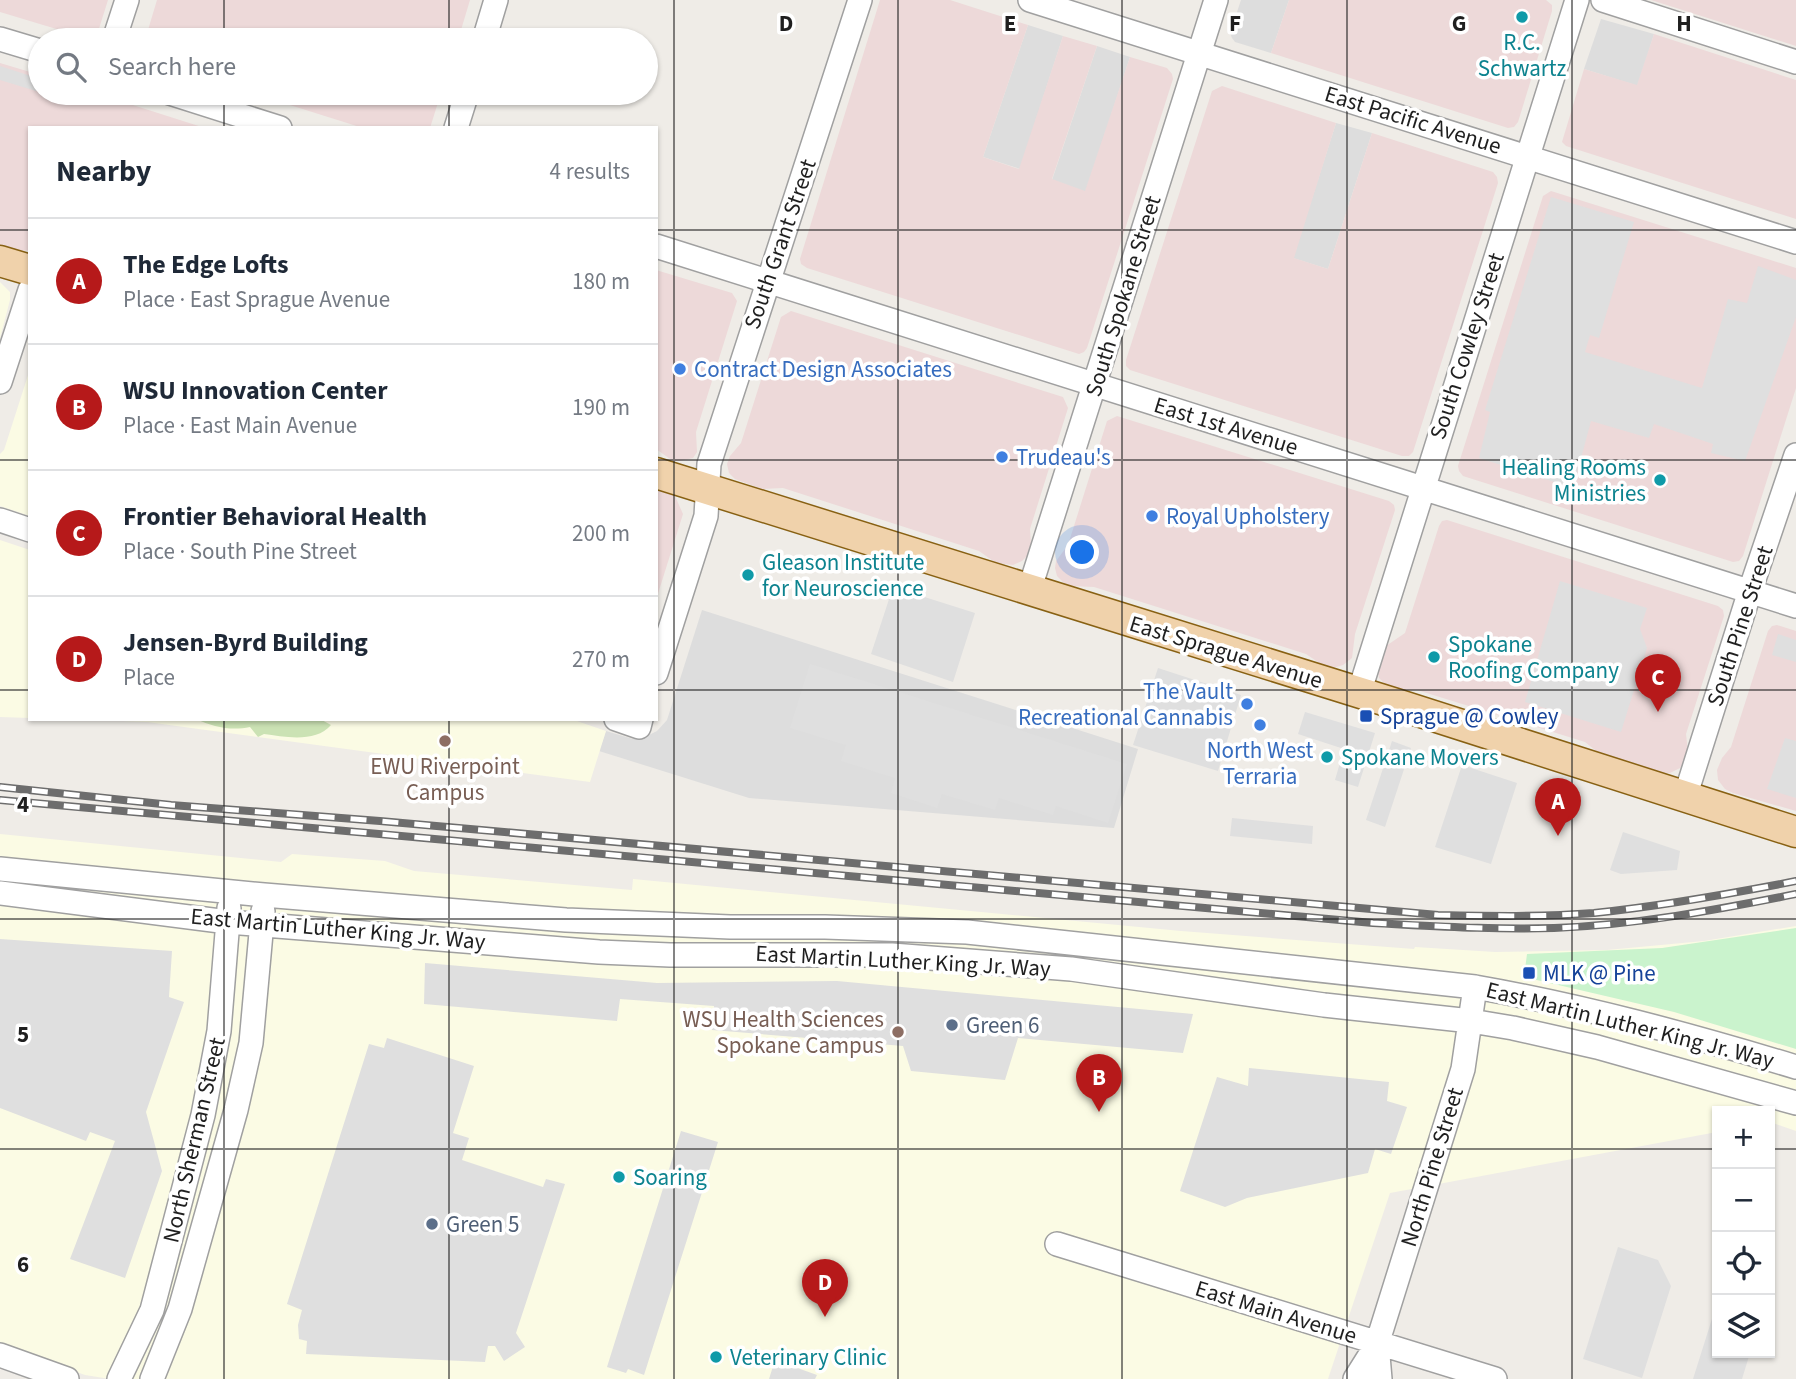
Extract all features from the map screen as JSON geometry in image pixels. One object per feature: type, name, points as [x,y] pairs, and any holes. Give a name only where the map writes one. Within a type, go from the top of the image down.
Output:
[{"type":"main road","points":[[0,261],[28,269]]},
{"type":"main road","name":"East Sprague Avenue","points":[[658,474],[1796,832]]},
{"type":"street","points":[[118,28],[127,0]]},
{"type":"street","points":[[488,28],[496,0]]},
{"type":"street","name":"South Grant Street","points":[[658,667],[706,516],[709,464],[860,0]]},
{"type":"street","name":"East Pacific Avenue","points":[[1030,0],[1198,55],[1528,155],[1796,242]]},
{"type":"street","name":"South Spokane Street","points":[[1030,591],[1216,0]]},
{"type":"street","name":"South Cowley Street","points":[[1359,693],[1577,0]]},
{"type":"street","points":[[1603,0],[1796,62]]},
{"type":"street","points":[[0,38],[28,47]]},
{"type":"street","points":[[208,105],[275,126]]},
{"type":"street","points":[[457,126],[463,105]]},
{"type":"street","name":"East 1st Avenue","points":[[658,247],[1796,606]]},
{"type":"street","points":[[0,382],[28,296]]},
{"type":"street","name":"South Pine Street","points":[[1685,797],[1796,456]]},
{"type":"street","points":[[0,520],[28,529]]},
{"type":"street","name":"East Martin Luther King Jr. Way","points":[[0,869],[264,895],[566,920],[967,932],[1475,987],[1543,999],[1604,1014],[1796,1067]]},
{"type":"street","name":"North Sherman Street","points":[[119,1379],[152,1310],[203,1115],[219,1031],[230,891]]},
{"type":"street","name":"East Martin Luther King Jr. Way","points":[[0,893],[228,922],[599,952],[892,956],[1022,964],[1513,1028],[1597,1047],[1796,1103]]},
{"type":"street","name":"North Sherman Street","points":[[152,1379],[180,1309],[236,1110],[251,1043],[264,895]]},
{"type":"street","name":"North Pine Street","points":[[1355,1379],[1377,1344],[1463,1069],[1475,987]]},
{"type":"street","name":"East Main Avenue","points":[[1057,1244],[1495,1379]]},
{"type":"street","name":"North Pine Street","points":[[1377,1344],[1380,1379]]},
{"type":"street","points":[[0,1355],[67,1379]]},
{"type":"shaded area","points":[[0,0],[108,0],[99,28],[53,28],[0,12]]},
{"type":"shaded area","points":[[157,0],[470,0],[462,28],[149,28]]},
{"type":"shaded area","points":[[880,0],[950,0],[1028,25],[983,157],[1019,169],[1063,36],[1097,46],[1052,179],[1085,191],[1130,57],[1167,68],[1172,74],[1173,79],[1084,352],[1079,354],[801,264],[800,259]]},
{"type":"shaded area","points":[[1241,0],[1289,0],[1271,53],[1235,42],[1232,38],[1230,33]]},
{"type":"shaded area","points":[[1289,0],[1546,0],[1552,5],[1552,11],[1518,122],[1514,127],[1508,128],[1271,53]]},
{"type":"shaded area","points":[[1651,0],[1796,0],[1796,46]]},
{"type":"shaded area","points":[[1601,19],[1654,34],[1638,86],[1584,69]]},
{"type":"shaded area","points":[[1028,25],[1063,36],[1020,169],[983,157]]},
{"type":"shaded area","points":[[1654,34],[1796,80],[1796,219],[1566,146],[1562,142],[1584,69],[1637,85]]},
{"type":"shaded area","points":[[1097,46],[1130,57],[1086,192],[1052,180]]},
{"type":"shaded area","points":[[0,63],[28,71],[28,105],[133,105],[199,126],[28,126],[28,250],[12,252],[0,248]]},
{"type":"shaded area","points":[[0,66],[28,75],[28,89],[0,80]]},
{"type":"shaded area","points":[[1222,86],[1336,123],[1294,258],[1328,269],[1372,133],[1493,172],[1497,177],[1498,183],[1413,452],[1409,456],[1130,370],[1126,366],[1212,91]]},
{"type":"shaded area","points":[[290,105],[437,105],[431,126],[357,126]]},
{"type":"shaded area","points":[[1336,123],[1372,133],[1328,269],[1293,258]]},
{"type":"shaded area","points":[[1551,191],[1796,268],[1796,388],[1743,556],[1739,561],[1733,562],[1463,476],[1459,471],[1458,466],[1543,196]]},
{"type":"shaded area","points":[[1551,197],[1634,222],[1599,338],[1590,335],[1585,352],[1702,388],[1728,299],[1747,303],[1758,266],[1796,280],[1796,317],[1745,461],[1711,453],[1713,444],[1654,424],[1649,438],[1591,421],[1573,488],[1479,458],[1490,412],[1485,410]]},
{"type":"shaded area","name":"Contract Design Associates","points":[[658,271],[732,293],[737,301],[696,432],[697,452],[693,458],[673,461],[658,450]]},
{"type":"shaded area","points":[[0,282],[10,292],[10,300],[0,338]]},
{"type":"shaded area","points":[[791,311],[1063,397],[1068,408],[1030,529],[1031,545],[1022,561],[1013,565],[996,563],[979,551],[783,488],[762,489],[735,479],[729,473],[727,464],[741,443],[781,317]]},
{"type":"shaded area","points":[[28,375],[28,515],[0,506],[0,454],[4,450]]},
{"type":"shaded area","points":[[1117,416],[1389,501],[1394,505],[1395,510],[1355,634],[1352,658],[1333,668],[1324,666],[1306,654],[1094,587],[1071,586],[1057,576],[1056,561],[1068,545],[1107,421]]},
{"type":"shaded area","points":[[658,491],[675,496],[683,514],[658,594]]},
{"type":"shaded area","points":[[1447,520],[1718,606],[1723,610],[1724,616],[1686,734],[1688,752],[1680,768],[1670,773],[1661,773],[1600,754],[1585,742],[1417,690],[1396,690],[1379,678],[1378,658],[1386,646],[1405,633],[1439,526],[1442,521]]},
{"type":"shaded area","points":[[0,540],[28,549],[28,718],[0,717]]},
{"type":"shaded area","points":[[1560,581],[1647,608],[1640,629],[1647,648],[1621,732],[1525,702]]},
{"type":"shaded area","points":[[893,587],[975,613],[953,682],[871,654]]},
{"type":"shaded area","points":[[702,610],[1138,749],[1114,828],[749,798],[599,751],[606,731],[633,739],[643,738],[657,731],[667,720]]},
{"type":"shaded area","points":[[1777,625],[1796,631],[1796,811],[1733,793],[1725,789],[1718,780],[1717,770],[1731,747],[1768,631]]},
{"type":"shaded area","points":[[1778,634],[1796,640],[1796,662],[1772,655]]},
{"type":"shaded area","points":[[810,664],[1127,764],[1108,823],[1056,806],[1053,815],[999,798],[995,810],[942,794],[937,808],[891,793],[895,778],[841,761],[846,745],[790,728]]},
{"type":"shaded area","points":[[1158,668],[1241,695],[1218,771],[1133,745]]},
{"type":"shaded area","points":[[1305,712],[1375,733],[1358,787],[1335,780],[1344,749],[1298,734]]},
{"type":"shaded area","name":"EWU Riverpoint Campus","points":[[122,721],[577,721],[606,731],[590,782],[147,722]]},
{"type":"shaded area","points":[[1785,738],[1796,741],[1796,798],[1767,789]]},
{"type":"shaded area","points":[[1392,741],[1411,748],[1385,827],[1366,820]]},
{"type":"shaded area","points":[[1462,765],[1517,783],[1491,864],[1435,847]]},
{"type":"shaded area","points":[[1232,818],[1313,826],[1312,844],[1230,836]]},
{"type":"shaded area","points":[[1623,832],[1680,851],[1677,870],[1621,874],[1610,870]]},
{"type":"shaded area","name":"WSU Health Sciences Spokane Campus","points":[[0,834],[281,862],[292,854],[385,861],[414,871],[632,890],[633,879],[1181,931],[1414,949],[1495,952],[1607,950],[1704,941],[1796,926],[1796,1131],[1775,1124],[1775,1106],[1712,1106],[1712,1133],[1390,1193],[1328,1379],[110,1379],[85,1375],[0,1345]]},
{"type":"shaded area","points":[[0,939],[172,951],[169,997],[184,1002],[146,1112],[162,1171],[125,1278],[70,1259],[115,1141],[90,1132],[86,1141],[0,1108]]},
{"type":"shaded area","name":"Green 6","points":[[425,963],[657,983],[837,981],[1193,1014],[1183,1053],[1018,1038],[1005,1080],[911,1071],[903,1046],[712,1030],[714,1006],[620,999],[617,1021],[424,1004]]},
{"type":"shaded area","name":"Green 5","points":[[387,1038],[474,1066],[453,1133],[469,1138],[462,1160],[543,1187],[546,1179],[565,1184],[516,1333],[525,1347],[504,1361],[495,1346],[488,1346],[485,1362],[306,1354],[307,1341],[299,1339],[298,1325],[302,1310],[287,1304],[369,1044],[384,1048]]},
{"type":"shaded area","points":[[1249,1068],[1389,1082],[1387,1101],[1407,1107],[1391,1154],[1375,1149],[1368,1173],[1247,1198],[1225,1207],[1180,1191],[1217,1077],[1248,1086]]},
{"type":"shaded area","points":[[681,1131],[718,1142],[644,1375],[628,1369],[626,1373],[607,1367]]},
{"type":"shaded area","points":[[1618,1247],[1658,1260],[1671,1286],[1642,1378],[1583,1359]]},
{"type":"shaded area","points":[[1712,1319],[1712,1358],[1748,1358],[1742,1379],[1693,1379]]},
{"type":"shaded area","points":[[775,1360],[817,1375],[815,1379],[769,1379]]},
{"type":"green space","points":[[201,721],[324,721],[331,725],[325,731],[309,737],[264,734],[258,737],[250,727],[236,729]]},
{"type":"green space","points":[[1796,928],[1796,1049],[1674,1012],[1524,977],[1527,954],[1662,948]]},
{"type":"railway","points":[[0,787],[171,805],[380,821],[1438,915],[1535,916],[1594,913],[1796,881]]},
{"type":"railway","points":[[0,800],[1373,923],[1509,928],[1615,924],[1796,894]]},
{"type":"place","name":"R.C. Schwartz","points":[[1522,17]]},
{"type":"place","name":"Contract Design Associates","points":[[680,369]]},
{"type":"place","name":"Trudeau's","points":[[1002,457]]},
{"type":"place","name":"Healing Rooms Ministries","points":[[1660,480]]},
{"type":"place","name":"Royal Upholstery","points":[[1152,516]]},
{"type":"place","name":"Gleason Institute for Neuroscience","points":[[748,575]]},
{"type":"place","name":"Spokane Roofing Company","points":[[1434,657]]},
{"type":"place","name":"The Vault Recreational Cannabis","points":[[1247,704]]},
{"type":"place","name":"Frontier Behavioral Health","points":[[1658,712]]},
{"type":"place","name":"Sprague @ Cowley","points":[[1366,716]]},
{"type":"place","name":"North West Terraria","points":[[1260,725]]},
{"type":"place","name":"EWU Riverpoint Campus","points":[[445,741]]},
{"type":"place","name":"Spokane Movers","points":[[1327,757]]},
{"type":"place","name":"The Edge Lofts","points":[[1558,836]]},
{"type":"place","name":"MLK @ Pine","points":[[1529,973]]},
{"type":"place","name":"Green 6","points":[[952,1025]]},
{"type":"place","name":"WSU Health Sciences Spokane Campus","points":[[898,1032]]},
{"type":"place","name":"WSU Innovation Center","points":[[1099,1112]]},
{"type":"place","name":"Soaring","points":[[619,1177]]},
{"type":"place","name":"Green 5","points":[[432,1224]]},
{"type":"place","name":"Jensen-Byrd Building","points":[[825,1317]]},
{"type":"place","name":"Veterinary Clinic","points":[[716,1357]]}]
